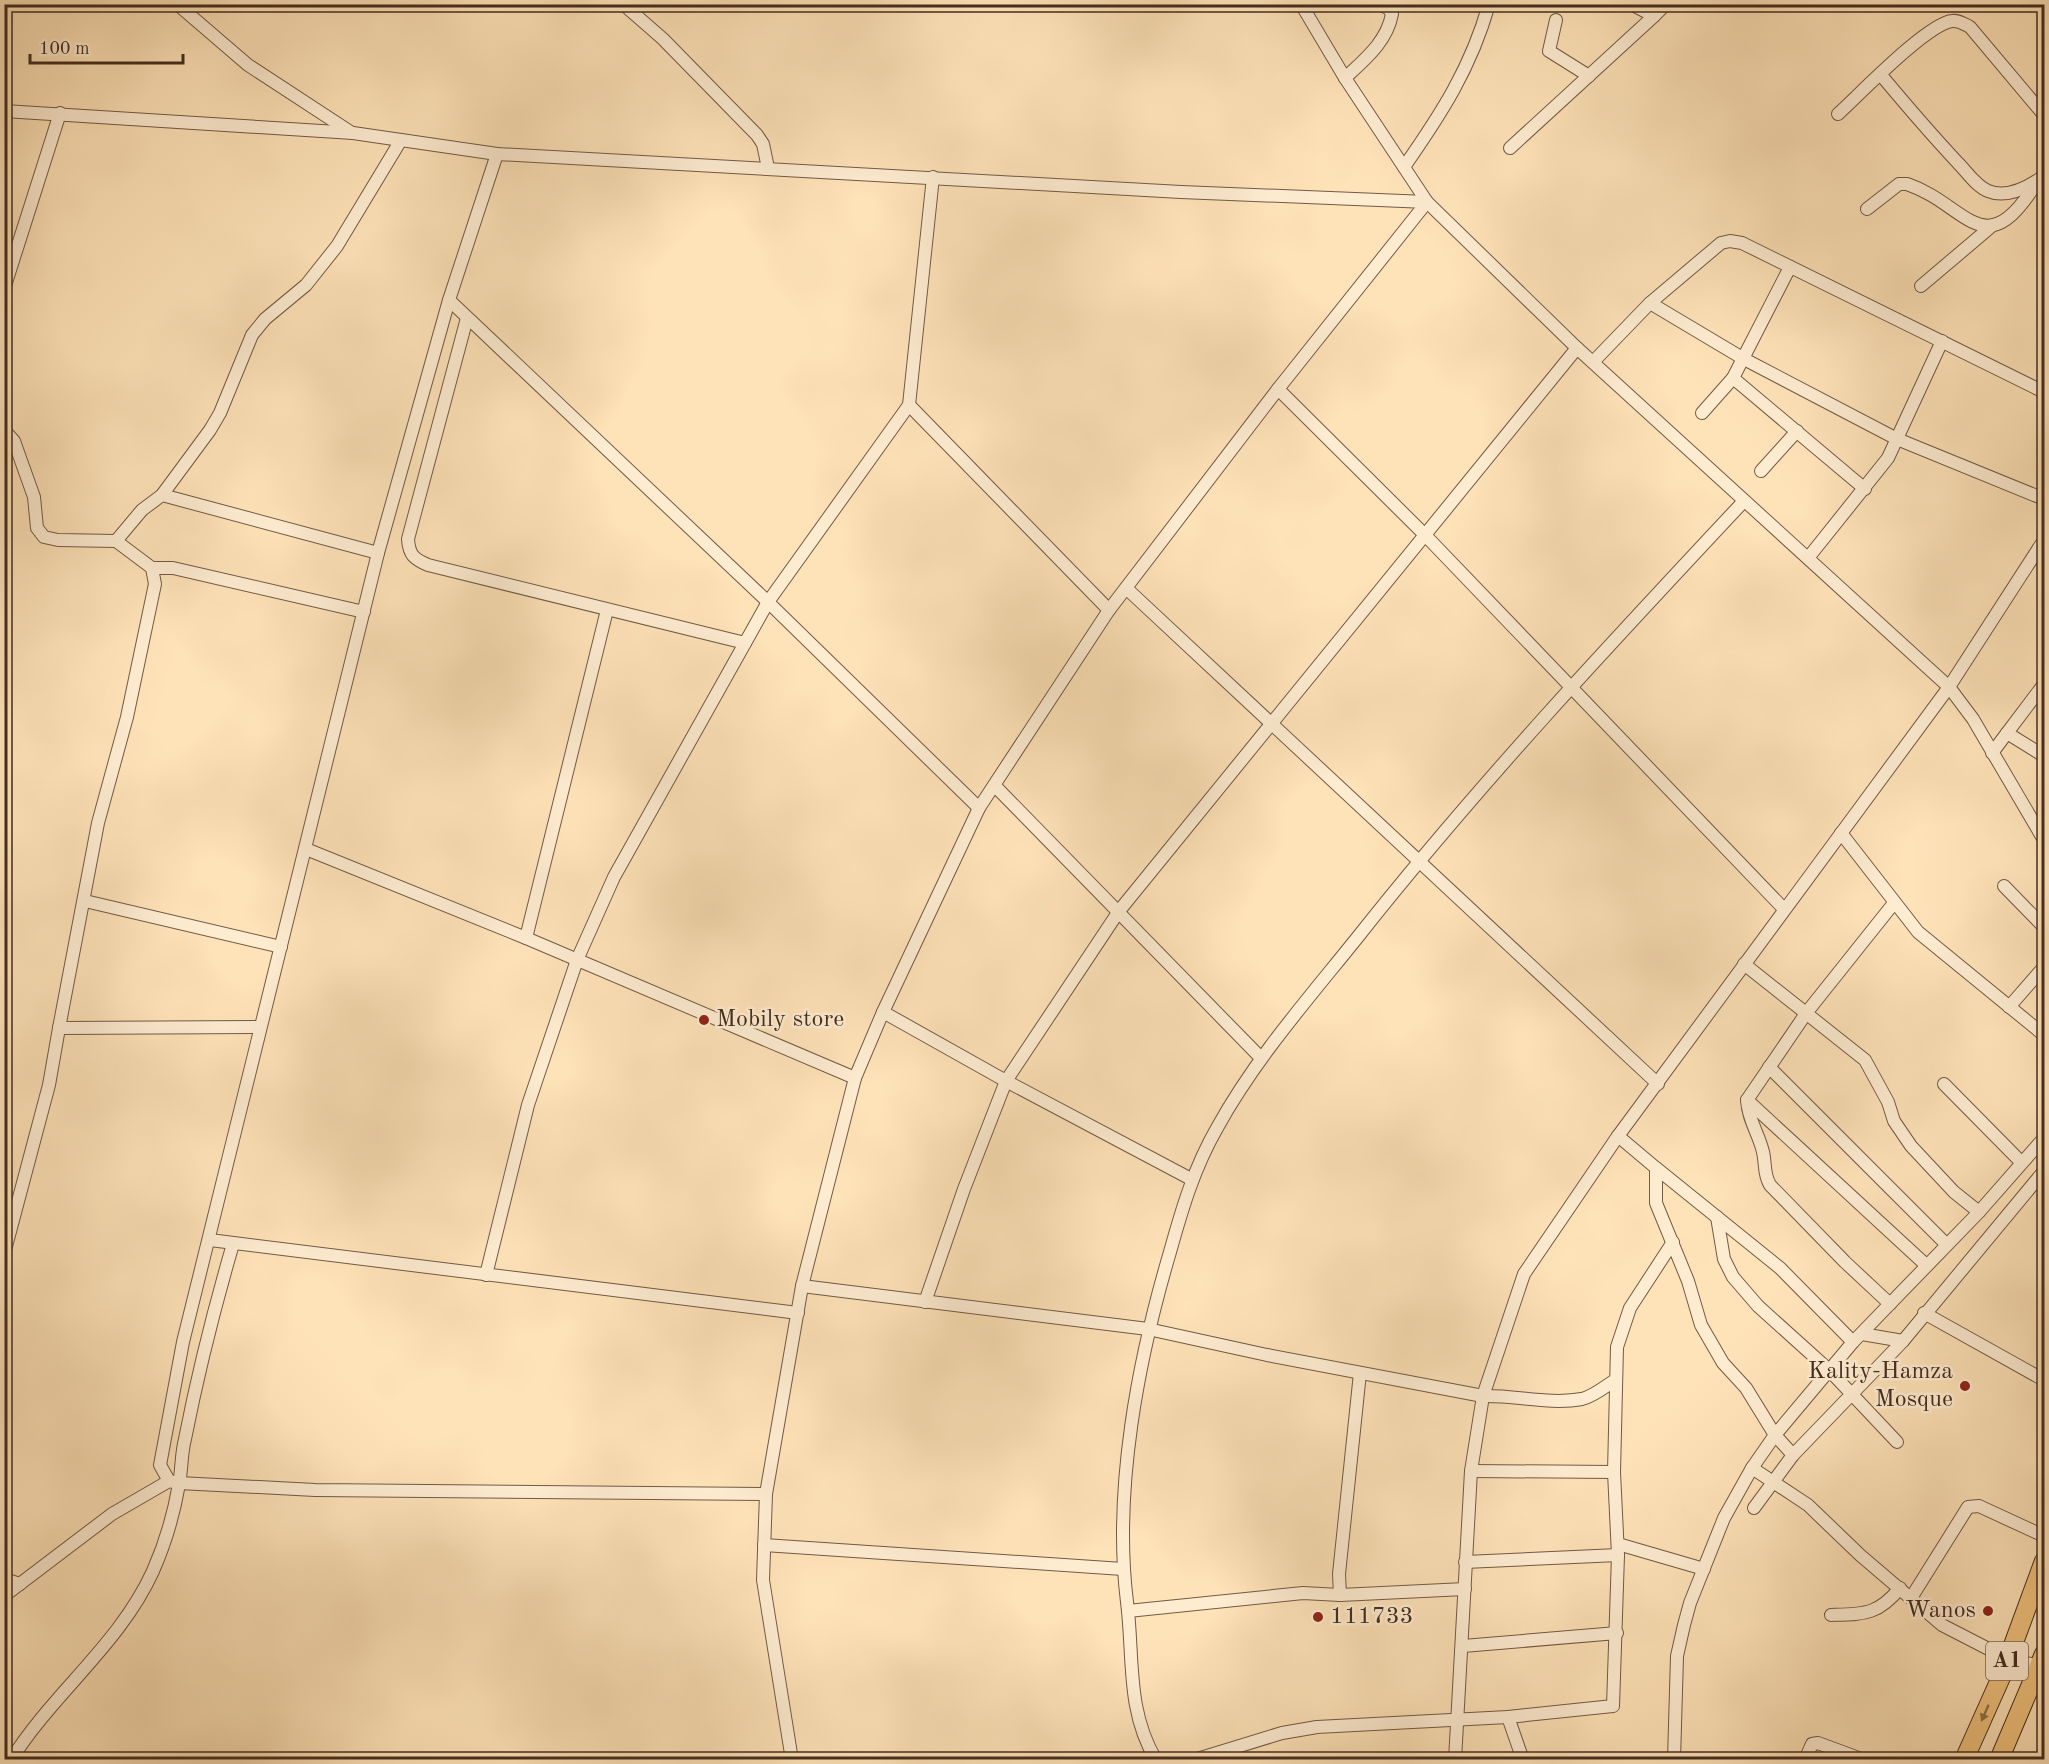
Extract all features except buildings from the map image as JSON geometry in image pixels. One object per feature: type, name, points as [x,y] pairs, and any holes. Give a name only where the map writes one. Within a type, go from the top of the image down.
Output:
[{"type":"main road","name":"A1","points":[[1964,1760],[2008,1659],[2044,1561]]},
{"type":"main road","name":"A1","points":[[1999,1760],[2042,1660]]},
{"type":"street","points":[[177,4],[249,65],[353,133]]},
{"type":"street","points":[[623,4],[663,39],[757,135],[763,144],[768,168]]},
{"type":"street","points":[[1301,4],[1345,78],[1427,202],[1577,348],[1949,687],[1973,719],[2044,840]]},
{"type":"street","points":[[1345,78],[1374,50],[1385,34],[1392,14],[1389,9],[1380,4]]},
{"type":"street","points":[[1404,167],[1451,98],[1481,31],[1489,4]]},
{"type":"street","points":[[1631,4],[1654,16]]},
{"type":"street","points":[[1510,148],[1666,4]]},
{"type":"street","points":[[1556,20],[1549,51],[1588,76]]},
{"type":"street","points":[[1838,114],[1919,39],[1951,21],[1970,27],[2044,115]]},
{"type":"street","points":[[1881,75],[1977,183],[1989,191],[2010,192],[2041,178]]},
{"type":"street","points":[[4,111],[353,133],[498,154],[1169,192],[1427,202]]},
{"type":"street","points":[[4,290],[60,113]]},
{"type":"street","points":[[116,541],[142,510],[162,495],[220,413],[252,335],[265,319],[306,285],[337,246],[401,140]]},
{"type":"street","points":[[174,1482],[160,1465],[159,1457],[183,1342],[378,553],[449,300],[498,154]]},
{"type":"street","points":[[486,1275],[528,1105],[578,960],[625,856],[768,602],[909,405],[933,177]]},
{"type":"street","points":[[1921,286],[1994,225],[2014,214],[2041,178]]},
{"type":"street","points":[[1867,209],[1899,184],[1907,184],[1975,224],[1994,225]]},
{"type":"street","points":[[792,1760],[763,1580],[766,1494],[802,1286],[855,1078],[883,1012],[979,808],[996,787],[1109,610],[1278,389],[1427,202]]},
{"type":"street","points":[[1593,362],[1650,303],[1721,243],[1730,241],[1742,243],[2044,392]]},
{"type":"street","points":[[1702,413],[1733,378],[1790,267]]},
{"type":"street","points":[[449,300],[768,602],[979,808]]},
{"type":"street","points":[[1650,303],[1744,359],[1897,439],[2044,499]]},
{"type":"street","points":[[468,318],[408,539],[409,551],[415,559],[428,566],[745,644]]},
{"type":"street","points":[[1808,558],[1888,458],[1942,341]]},
{"type":"street","points":[[925,1302],[964,1189],[1006,1082],[1119,911],[1577,348]]},
{"type":"street","points":[[1733,378],[1865,489]]},
{"type":"street","points":[[1278,389],[1425,536],[1784,909]]},
{"type":"street","points":[[909,405],[1109,610]]},
{"type":"street","points":[[4,430],[14,441],[34,497],[37,528],[44,537],[58,540],[116,541],[152,568],[172,568],[364,612]]},
{"type":"street","points":[[1761,471],[1797,431]]},
{"type":"street","points":[[162,495],[378,553]]},
{"type":"street","points":[[1156,1760],[1139,1724],[1132,1693],[1128,1611],[1123,1569],[1127,1468],[1148,1329],[1191,1179],[1217,1128],[1262,1058],[1418,861],[1569,687],[1744,501]]},
{"type":"street","points":[[1455,1760],[1460,1718],[1465,1562],[1471,1472],[1483,1396],[1524,1274],[1618,1136],[1949,687],[2044,540]]},
{"type":"street","points":[[4,1254],[48,1085],[85,901],[98,823],[127,717],[155,584],[152,568]]},
{"type":"street","points":[[1126,588],[1658,1084]]},
{"type":"street","points":[[526,938],[607,610]]},
{"type":"street","points":[[1992,753],[2044,684]]},
{"type":"street","points":[[2007,733],[2044,756]]},
{"type":"street","points":[[996,787],[1262,1058]]},
{"type":"street","points":[[1841,833],[1894,903],[1937,950],[2044,1035]]},
{"type":"street","points":[[306,849],[526,938],[855,1078]]},
{"type":"street","points":[[2004,886],[2044,927]]},
{"type":"street","points":[[85,901],[280,947]]},
{"type":"street","points":[[1890,1304],[1770,1185],[1765,1176],[1763,1150],[1749,1118],[1747,1100],[1807,1012],[1894,903]]},
{"type":"street","points":[[1744,964],[1865,1060],[1888,1102],[1894,1121],[1911,1146],[1953,1192],[1978,1212]]},
{"type":"street","points":[[2009,1007],[2044,967]]},
{"type":"street","points":[[883,1012],[1006,1082],[1191,1179]]},
{"type":"street","points":[[59,1028],[260,1027]]},
{"type":"street","points":[[1769,1067],[1946,1244]]},
{"type":"street","points":[[1944,1084],[2021,1162]]},
{"type":"street","points":[[1747,1100],[1926,1265]]},
{"type":"street","points":[[1618,1136],[1780,1268],[1857,1338],[1903,1341]]},
{"type":"street","points":[[1674,1760],[1677,1656],[1690,1603],[1724,1518],[1752,1468],[1774,1435],[1857,1338],[1978,1212],[2044,1138]]},
{"type":"street","points":[[1656,1168],[1656,1203],[1673,1242],[1710,1344],[1746,1388],[1774,1435],[1793,1455]]},
{"type":"street","points":[[1754,1508],[1793,1455],[1903,1341],[2044,1171]]},
{"type":"street","points":[[1717,1217],[1724,1259],[1733,1277],[1758,1306],[1829,1370],[1851,1396],[1897,1442]]},
{"type":"street","points":[[210,1240],[798,1313]]},
{"type":"street","points":[[1194,1760],[1282,1733],[1308,1729],[1460,1718],[1508,1717],[1613,1706],[1618,1550],[1614,1472],[1617,1411],[1614,1381],[1617,1347],[1630,1308],[1673,1242]]},
{"type":"street","points":[[10,1760],[139,1598],[164,1545],[174,1482],[203,1347],[233,1244]]},
{"type":"street","points":[[802,1286],[1148,1329],[1483,1396],[1511,1395],[1556,1401],[1582,1399],[1614,1381]]},
{"type":"street","points":[[1924,1313],[2044,1380]]},
{"type":"street","points":[[183,1342],[203,1347]]},
{"type":"street","points":[[1340,1595],[1339,1574],[1360,1373]]},
{"type":"street","points":[[1752,1468],[1808,1505],[1860,1555],[1942,1625],[2008,1659],[2042,1660]]},
{"type":"street","points":[[1471,1472],[1614,1472]]},
{"type":"street","points":[[4,1596],[112,1514],[174,1482],[315,1490],[766,1494]]},
{"type":"street","points":[[1911,1598],[1968,1508],[1973,1505],[2044,1536]]},
{"type":"street","points":[[764,1545],[1123,1569]]},
{"type":"street","points":[[1465,1562],[1618,1550],[1704,1569]]},
{"type":"street","points":[[4,1579],[20,1584]]},
{"type":"street","points":[[1831,1615],[1876,1611],[1887,1604],[1900,1588]]},
{"type":"street","points":[[1128,1611],[1303,1593],[1340,1595],[1465,1589]]},
{"type":"street","points":[[1463,1646],[1617,1633]]},
{"type":"street","points":[[1508,1717],[1524,1760]]},
{"type":"street","points":[[1805,1760],[1812,1744],[1818,1743],[1864,1760]]},
{"type":"place","name":"Mobily store","points":[[704,1020]]},
{"type":"place","name":"Kality-Hamza Mosque","points":[[1965,1386]]},
{"type":"place","name":"Wanos","points":[[1988,1611]]},
{"type":"place","name":"111733","points":[[1318,1617]]}]
